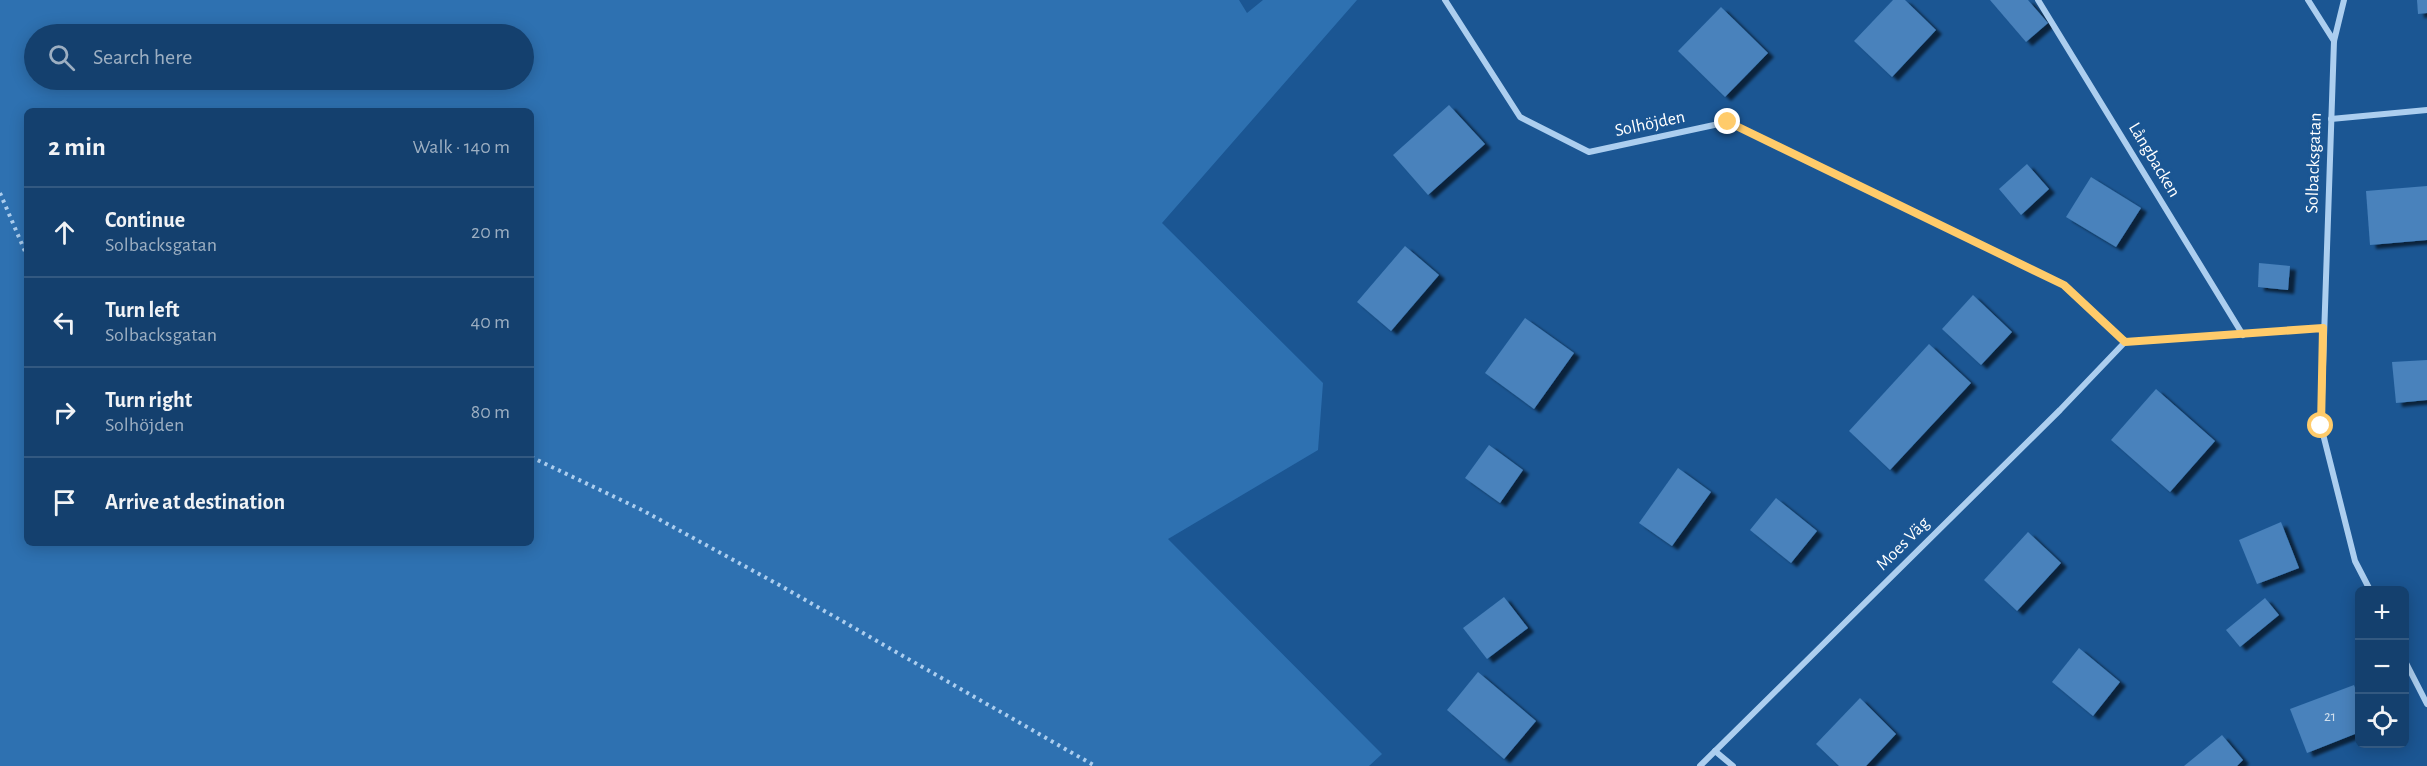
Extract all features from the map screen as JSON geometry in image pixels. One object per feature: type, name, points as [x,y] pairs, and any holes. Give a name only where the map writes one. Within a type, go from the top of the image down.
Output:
[{"type":"street","name":"Solhöjden","points":[[1445,0],[1520,117],[1579,147],[1589,152],[1728,122],[2064,285],[2125,342]]},
{"type":"street","name":"Långbacken","points":[[2038,0],[2243,335]]},
{"type":"street","points":[[2308,0],[2334,41]]},
{"type":"street","name":"Solbacksgatan","points":[[2344,0],[2334,41],[2321,426],[2355,561],[2368,586]]},
{"type":"street","points":[[2331,119],[2427,110]]},
{"type":"street","points":[[2125,342],[2323,328]]},
{"type":"street","name":"Moes Väg","points":[[1700,766],[2051,419],[2125,342]]},
{"type":"street","points":[[2409,669],[2427,704]]},
{"type":"street","points":[[1715,751],[1733,766]]},
{"type":"path","points":[[0,194],[24,249]]},
{"type":"path","points":[[534,458],[642,510],[781,586],[1095,766]]},
{"type":"shaded area","points":[[0,0],[1239,0],[1247,13],[1263,0],[1357,0],[1162,223],[1323,383],[1318,450],[1168,539],[1382,754],[1369,766],[0,766]]},
{"type":"building","points":[[1893,0],[1905,0],[1936,30],[1892,77],[1854,41]]},
{"type":"building","points":[[1990,0],[2028,0],[2048,23],[2026,42]]},
{"type":"building","points":[[2417,0],[2427,0],[2427,13],[2418,14]]},
{"type":"building","points":[[1721,7],[1768,53],[1725,97],[1678,51]]},
{"type":"building","points":[[1449,105],[1485,144],[1428,195],[1393,155]]},
{"type":"building","points":[[2027,164],[2049,189],[2021,215],[1999,189]]},
{"type":"building","points":[[2091,177],[2141,208],[2116,247],[2066,217]]},
{"type":"building","points":[[2427,186],[2427,240],[2370,245],[2366,191]]},
{"type":"building","points":[[1405,246],[1439,275],[1391,331],[1357,302]]},
{"type":"building","points":[[2259,263],[2290,266],[2288,290],[2258,287]]},
{"type":"building","points":[[1973,295],[2012,332],[1981,365],[1942,329]]},
{"type":"building","points":[[1525,318],[1574,353],[1534,409],[1485,373]]},
{"type":"building","points":[[1929,344],[1971,383],[1890,470],[1849,431]]},
{"type":"building","points":[[2427,360],[2427,400],[2396,403],[2392,362]]},
{"type":"building","points":[[2156,389],[2215,441],[2170,492],[2111,440]]},
{"type":"building","points":[[1489,445],[1523,470],[1500,503],[1465,478]]},
{"type":"building","points":[[1678,468],[1711,492],[1672,546],[1639,523]]},
{"type":"building","points":[[1776,498],[1817,531],[1791,563],[1750,530]]},
{"type":"building","points":[[2281,522],[2299,568],[2257,584],[2239,540]]},
{"type":"building","points":[[2028,532],[2061,563],[2017,611],[1984,580]]},
{"type":"building","points":[[1504,597],[1528,628],[1487,659],[1463,628]]},
{"type":"building","points":[[2265,598],[2279,615],[2240,647],[2226,630]]},
{"type":"building","points":[[2079,648],[2120,682],[2093,716],[2052,682]]},
{"type":"building","points":[[1478,672],[1536,721],[1504,759],[1447,710]]},
{"type":"building","points":[[2354,685],[2355,734],[2307,753],[2290,709]]},
{"type":"building","points":[[1860,698],[1896,734],[1866,766],[1839,766],[1816,744]]},
{"type":"building","points":[[2222,735],[2243,760],[2237,766],[2184,766]]},
{"type":"route","points":[[1728,122],[2064,285],[2125,342],[2323,328],[2321,426]]}]
